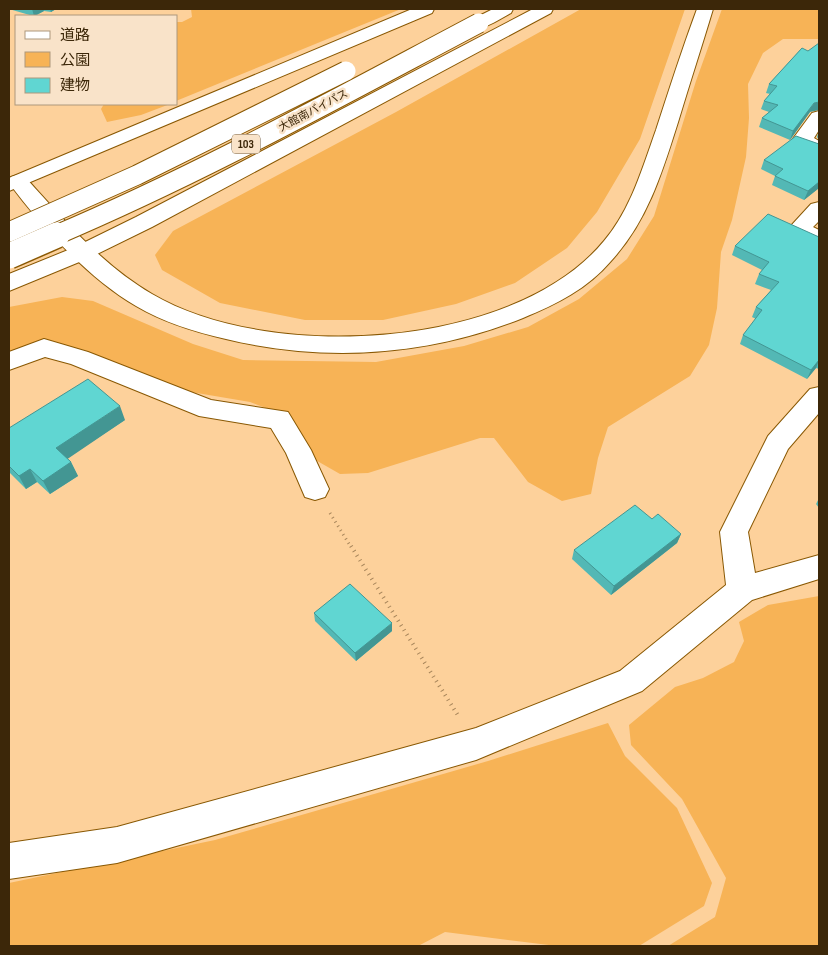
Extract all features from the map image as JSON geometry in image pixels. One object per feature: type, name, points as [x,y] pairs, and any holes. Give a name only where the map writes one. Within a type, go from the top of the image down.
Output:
[{"type":"main road","points":[[426,9],[13,183],[81,253],[126,290],[166,312],[212,329],[263,340],[319,345],[370,344],[419,339],[468,330],[515,314],[553,296],[583,276],[623,234],[637,209],[648,183],[705,9]]},
{"type":"main road","name":"大館南バイパス","points":[[9,256],[201,168],[505,9]]},
{"type":"main road","points":[[9,283],[81,253],[314,133],[545,9]]},
{"type":"main road","points":[[418,35],[461,12]]},
{"type":"main road","name":"大館南バイパス","points":[[9,232],[168,161],[365,62]]},
{"type":"main road","points":[[819,117],[802,140],[819,148]]},
{"type":"main road","points":[[819,209],[799,229],[819,238]]},
{"type":"main road","points":[[9,361],[44,348],[80,358],[208,409],[279,419],[298,450],[315,489]]},
{"type":"main road","points":[[742,590],[734,532],[777,443],[819,396]]},
{"type":"main road","points":[[9,861],[117,845],[476,744],[631,681],[742,590],[819,567]]},
{"type":"path","points":[[315,489],[476,744]]},
{"type":"green space","points":[[191,9],[401,9],[178,100],[178,22],[192,17]]},
{"type":"green space","points":[[581,9],[685,9],[640,139],[597,212],[567,248],[515,283],[456,304],[383,320],[305,320],[220,303],[162,270],[155,255],[173,231],[396,112]]},
{"type":"green space","points":[[722,9],[819,9],[819,39],[783,39],[763,53],[748,84],[749,118],[746,157],[732,220],[721,252],[717,308],[709,345],[690,376],[608,427],[598,458],[591,494],[562,501],[528,482],[494,438],[480,438],[368,473],[340,474],[312,458],[284,415],[250,402],[191,392],[84,350],[50,342],[27,347],[9,355],[9,307],[62,297],[93,301],[193,344],[243,360],[376,362],[464,346],[528,327],[579,299],[627,259],[654,216],[696,81]]},
{"type":"green space","points":[[103,105],[167,105],[141,115],[107,122],[101,109]]},
{"type":"green space","points":[[819,596],[819,946],[668,946],[715,917],[726,878],[682,799],[631,745],[629,725],[675,687],[703,678],[734,662],[744,641],[739,622],[768,605]]},
{"type":"green space","points":[[608,723],[625,756],[677,808],[712,883],[704,906],[639,946],[557,946],[445,932],[418,946],[9,946],[9,883],[215,840],[488,761]]},
{"type":"building","points":[[819,43],[819,102],[814,103],[793,131],[762,118],[778,105],[764,101],[777,86],[769,84],[802,48],[808,51]]},
{"type":"building","points":[[796,136],[819,144],[819,182],[808,191],[775,176],[783,169],[764,160]]},
{"type":"building","points":[[768,214],[819,237],[819,360],[811,370],[743,335],[762,310],[756,307],[779,282],[759,274],[769,262],[735,246]]},
{"type":"building","points":[[88,379],[120,406],[56,448],[71,462],[43,481],[30,469],[19,476],[9,466],[9,428]]},
{"type":"building","points":[[635,505],[652,519],[658,514],[681,534],[614,586],[574,550]]},
{"type":"building","points":[[350,584],[392,623],[355,653],[314,613]]}]
